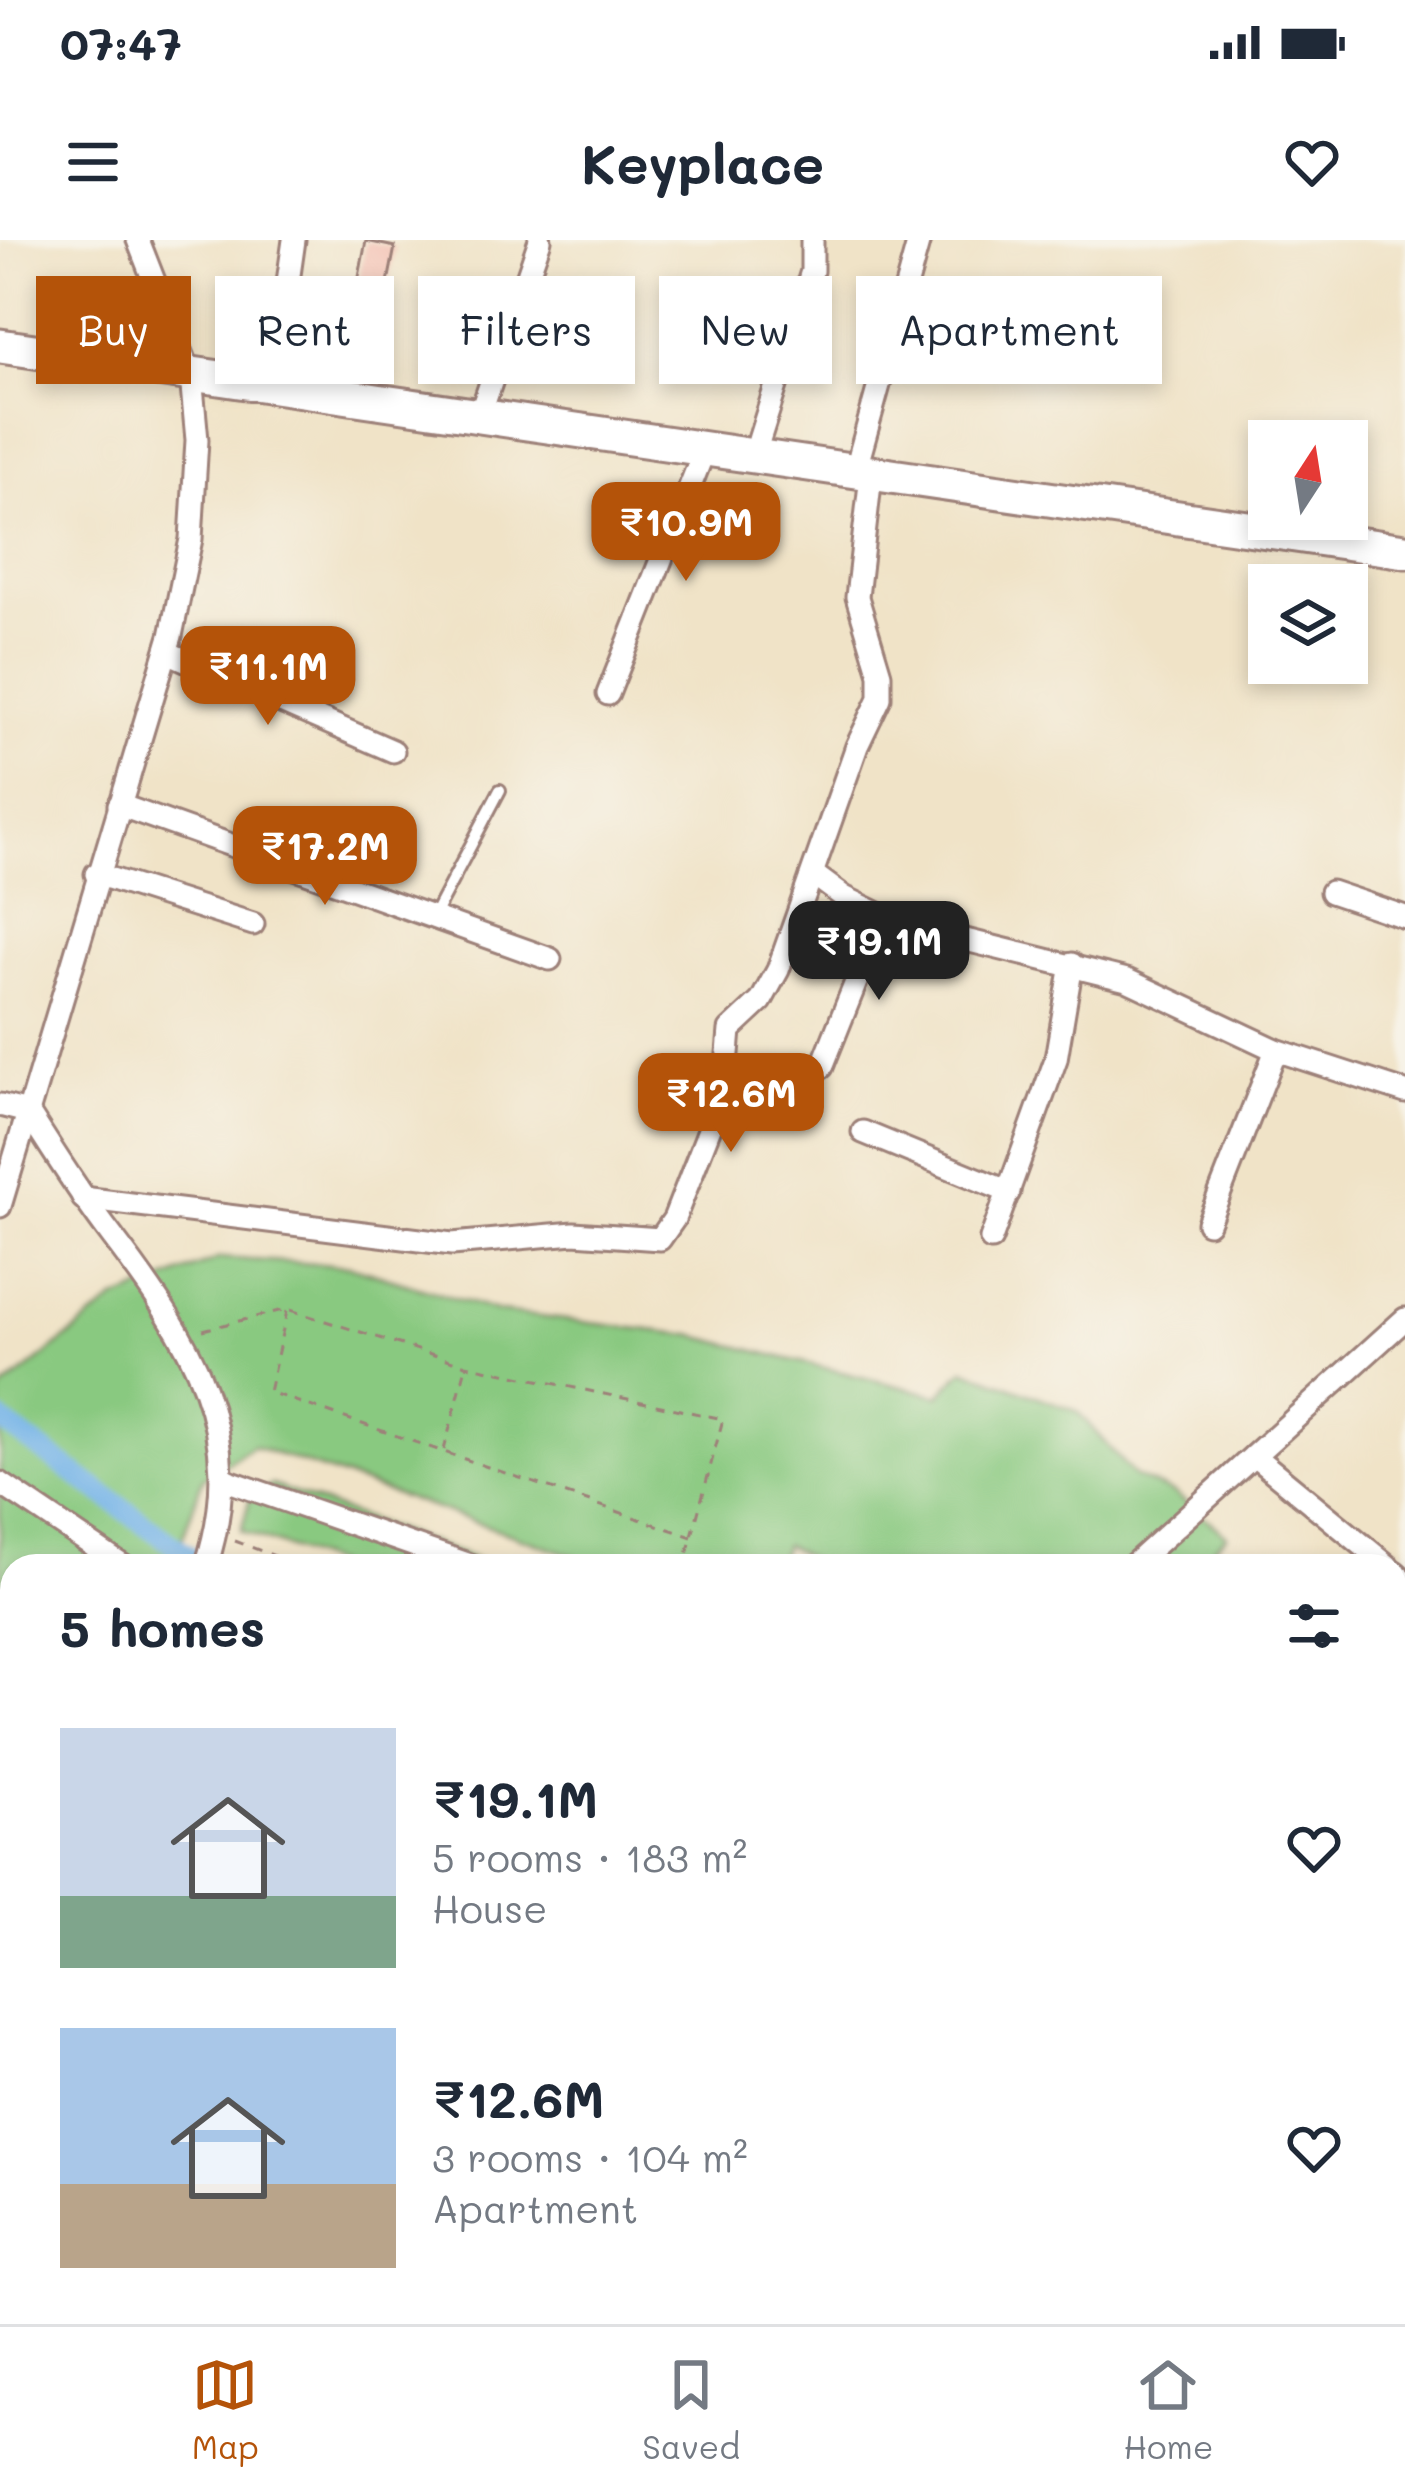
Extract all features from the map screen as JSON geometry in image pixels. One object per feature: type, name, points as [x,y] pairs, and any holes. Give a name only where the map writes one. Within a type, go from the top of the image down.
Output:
[{"type":"main road","points":[[0,333],[36,340]]},
{"type":"main road","points":[[0,346],[36,350]]},
{"type":"main road","points":[[191,369],[704,451],[1248,508]]},
{"type":"main road","points":[[352,384],[759,440],[866,465],[1405,551]]},
{"type":"main road","points":[[1368,524],[1405,529]]},
{"type":"street","points":[[138,240],[152,276]]},
{"type":"street","points":[[289,276],[294,240]]},
{"type":"street","points":[[484,403],[540,240]]},
{"type":"street","points":[[759,440],[812,272],[812,240]]},
{"type":"street","points":[[83,1198],[452,1244],[598,1232],[661,1239],[674,1219],[725,1089],[730,1030],[769,990],[857,746],[880,698],[880,674],[857,597],[866,465],[919,240]]},
{"type":"street","points":[[0,1206],[96,874],[167,652],[191,539],[197,440],[191,384]]},
{"type":"street","points":[[608,694],[704,451]]},
{"type":"street","points":[[167,652],[393,751]]},
{"type":"street","points":[[118,806],[550,958]]},
{"type":"street","points":[[96,874],[253,924]]},
{"type":"street","points":[[813,874],[882,917],[932,934],[1072,964],[1142,986],[1276,1049],[1405,1092]]},
{"type":"street","points":[[1331,892],[1405,917]]},
{"type":"street","points":[[822,1067],[882,917]]},
{"type":"street","points":[[991,1239],[1056,1059],[1072,964]]},
{"type":"street","points":[[1208,1223],[1276,1049]]},
{"type":"street","points":[[0,1106],[28,1112],[83,1198],[184,1335],[209,1402],[223,1479],[216,1552]]},
{"type":"street","points":[[863,1132],[1009,1192]]},
{"type":"street","points":[[1145,1554],[1405,1319]]},
{"type":"street","points":[[1254,1456],[1373,1554]]},
{"type":"street","points":[[223,1479],[439,1554]]},
{"type":"street","points":[[0,1483],[105,1554]]},
{"type":"lane","points":[[433,917],[500,790]]},
{"type":"path","points":[[184,1335],[287,1310],[466,1365],[723,1419],[688,1554]]},
{"type":"path","points":[[287,1310],[269,1392],[693,1538]]},
{"type":"path","points":[[444,1452],[466,1365]]},
{"type":"green space","points":[[220,1258],[350,1266],[499,1312],[691,1335],[939,1396],[964,1369],[1077,1411],[1135,1477],[1174,1493],[1227,1535],[1207,1554],[801,1554],[785,1545],[782,1554],[569,1554],[253,1446],[203,1478],[177,1554],[0,1554],[0,1391],[115,1300]]},
{"type":"green space","points":[[272,1485],[461,1554],[306,1554],[241,1531],[251,1494]]},
{"type":"building","points":[[366,241],[395,247],[389,276],[359,276]]},
{"type":"waterway","points":[[0,1420],[186,1554]]}]
